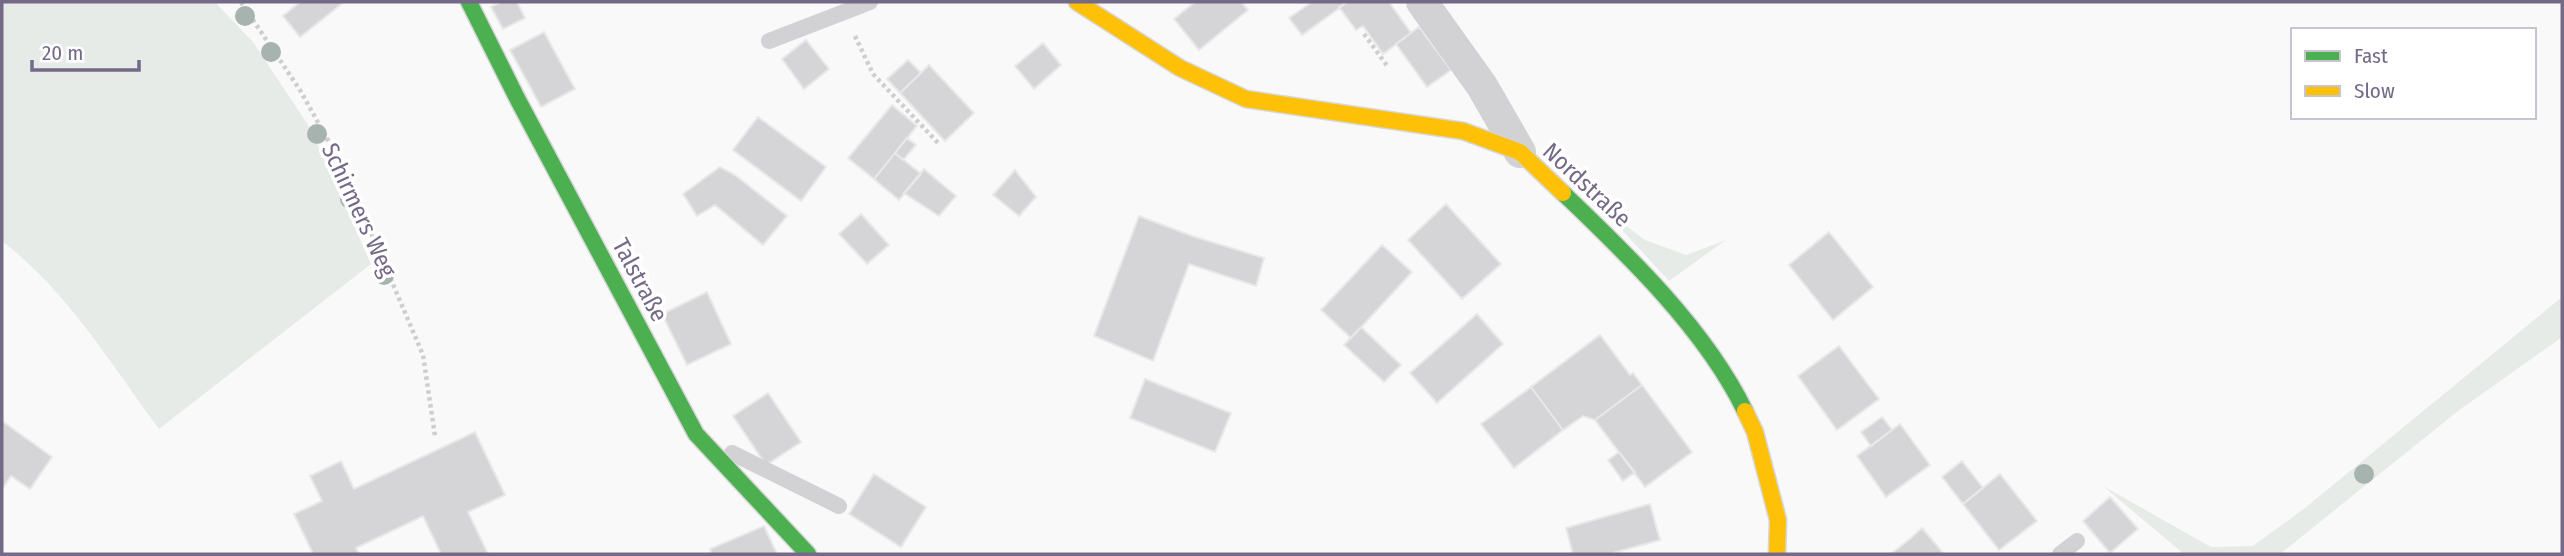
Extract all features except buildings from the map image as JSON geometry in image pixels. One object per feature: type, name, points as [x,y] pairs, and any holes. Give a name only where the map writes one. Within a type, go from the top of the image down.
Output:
[{"type":"street","name":"Talstraße","points":[[469,2],[517,100],[696,434],[808,554]]},
{"type":"street","name":"Nordstraße","points":[[1077,2],[1190,75],[1246,99],[1463,131],[1520,152],[1628,256],[1676,310],[1729,385],[1755,432],[1778,520],[1777,554]]},
{"type":"street","points":[[1422,2],[1482,86],[1520,152]]},
{"type":"lane","points":[[769,41],[870,2]]},
{"type":"lane","points":[[696,434],[758,468],[839,506]]},
{"type":"lane","points":[[2060,554],[2077,541]]},
{"type":"path","name":"Schirmers Weg","points":[[241,2],[300,90],[335,153],[361,210],[423,355],[435,436]]},
{"type":"path","points":[[848,10],[858,43],[873,74],[940,145]]},
{"type":"path","points":[[1364,34],[1388,67]]},
{"type":"shaded area","points":[[2,2],[215,2],[253,42],[310,128],[371,264],[159,429],[68,305],[2,241]]},
{"type":"shaded area","points":[[1602,208],[1645,240],[1686,255],[1726,240],[1669,281]]},
{"type":"shaded area","points":[[2562,297],[2562,337],[2458,411],[2280,554],[2184,554],[2103,486],[2211,547],[2253,546],[2305,508]]},
{"type":"traffic: fast","points":[[469,2],[518,100],[696,434],[808,554]]},
{"type":"traffic: fast","points":[[1563,193],[1664,295],[1709,351],[1745,411]]},
{"type":"traffic: slow","points":[[1077,2],[1180,68],[1246,99],[1463,131],[1520,152],[1563,193]]},
{"type":"traffic: slow","points":[[1745,411],[1755,432],[1778,520],[1777,554]]}]
